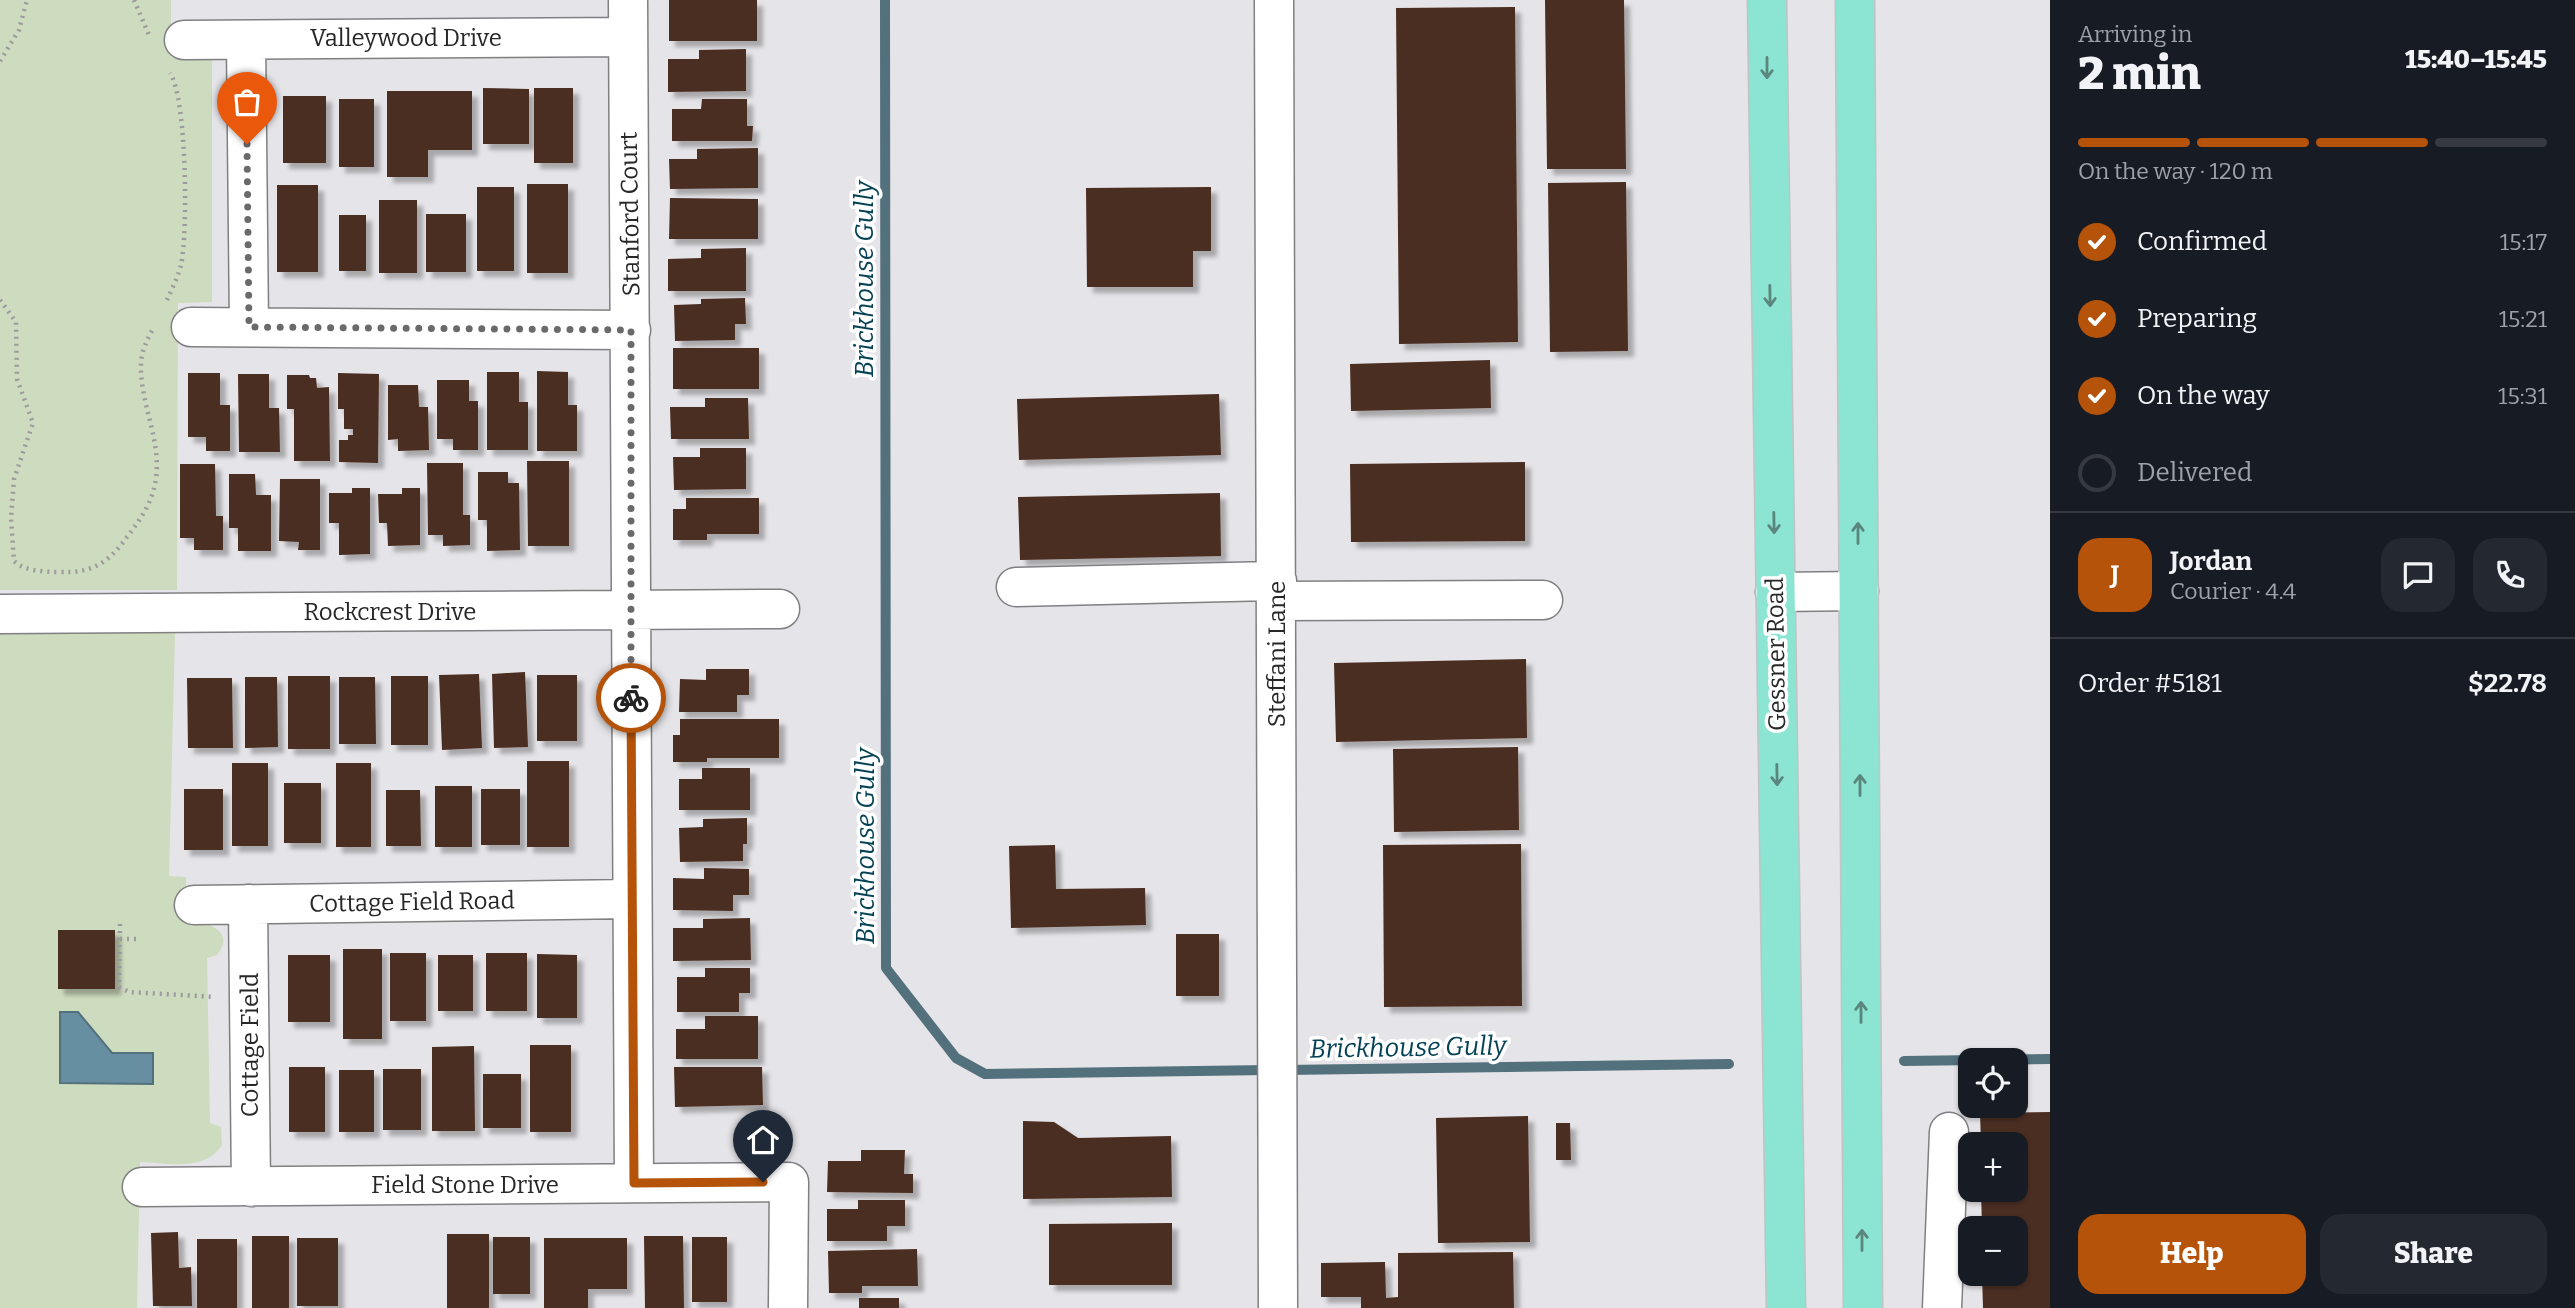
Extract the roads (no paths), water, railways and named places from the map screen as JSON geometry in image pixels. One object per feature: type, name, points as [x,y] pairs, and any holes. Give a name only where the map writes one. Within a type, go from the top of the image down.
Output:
[{"type":"main road","name":"Gessner Road","points":[[1767,0],[1786,1308]]},
{"type":"main road","points":[[1855,0],[1863,1308]]},
{"type":"street","name":"Steffani Lane","points":[[1274,0],[1278,1308]]},
{"type":"street","name":"Valleywood Drive","points":[[168,50],[246,40],[628,18]]},
{"type":"street","name":"Stanford Court","points":[[628,18],[631,330],[630,899],[634,1183]]},
{"type":"street","points":[[246,40],[249,327]]},
{"type":"street","points":[[170,318],[249,327],[631,330]]},
{"type":"street","points":[[1016,587],[1276,591],[1543,600]]},
{"type":"street","points":[[1775,592],[1858,591]]},
{"type":"street","name":"Rockcrest Drive","points":[[0,614],[780,609]]},
{"type":"street","name":"Cottage Field Road","points":[[194,905],[630,899]]},
{"type":"street","name":"Cottage Field","points":[[248,904],[251,1186]]},
{"type":"street","points":[[1942,1308],[1949,1132]]},
{"type":"street","name":"Field Stone Drive","points":[[142,1187],[789,1182],[788,1308]]},
{"type":"water","points":[[60,1012],[78,1012],[112,1053],[153,1053],[153,1084],[60,1083]]},
{"type":"waterway","name":"Brickhouse Gully","points":[[885,0],[886,968],[956,1058],[985,1074],[1269,1070]]},
{"type":"waterway","name":"Brickhouse Gully","points":[[1904,1061],[2050,1059]]},
{"type":"waterway","name":"Brickhouse Gully","points":[[1284,1070],[1729,1064]]}]
